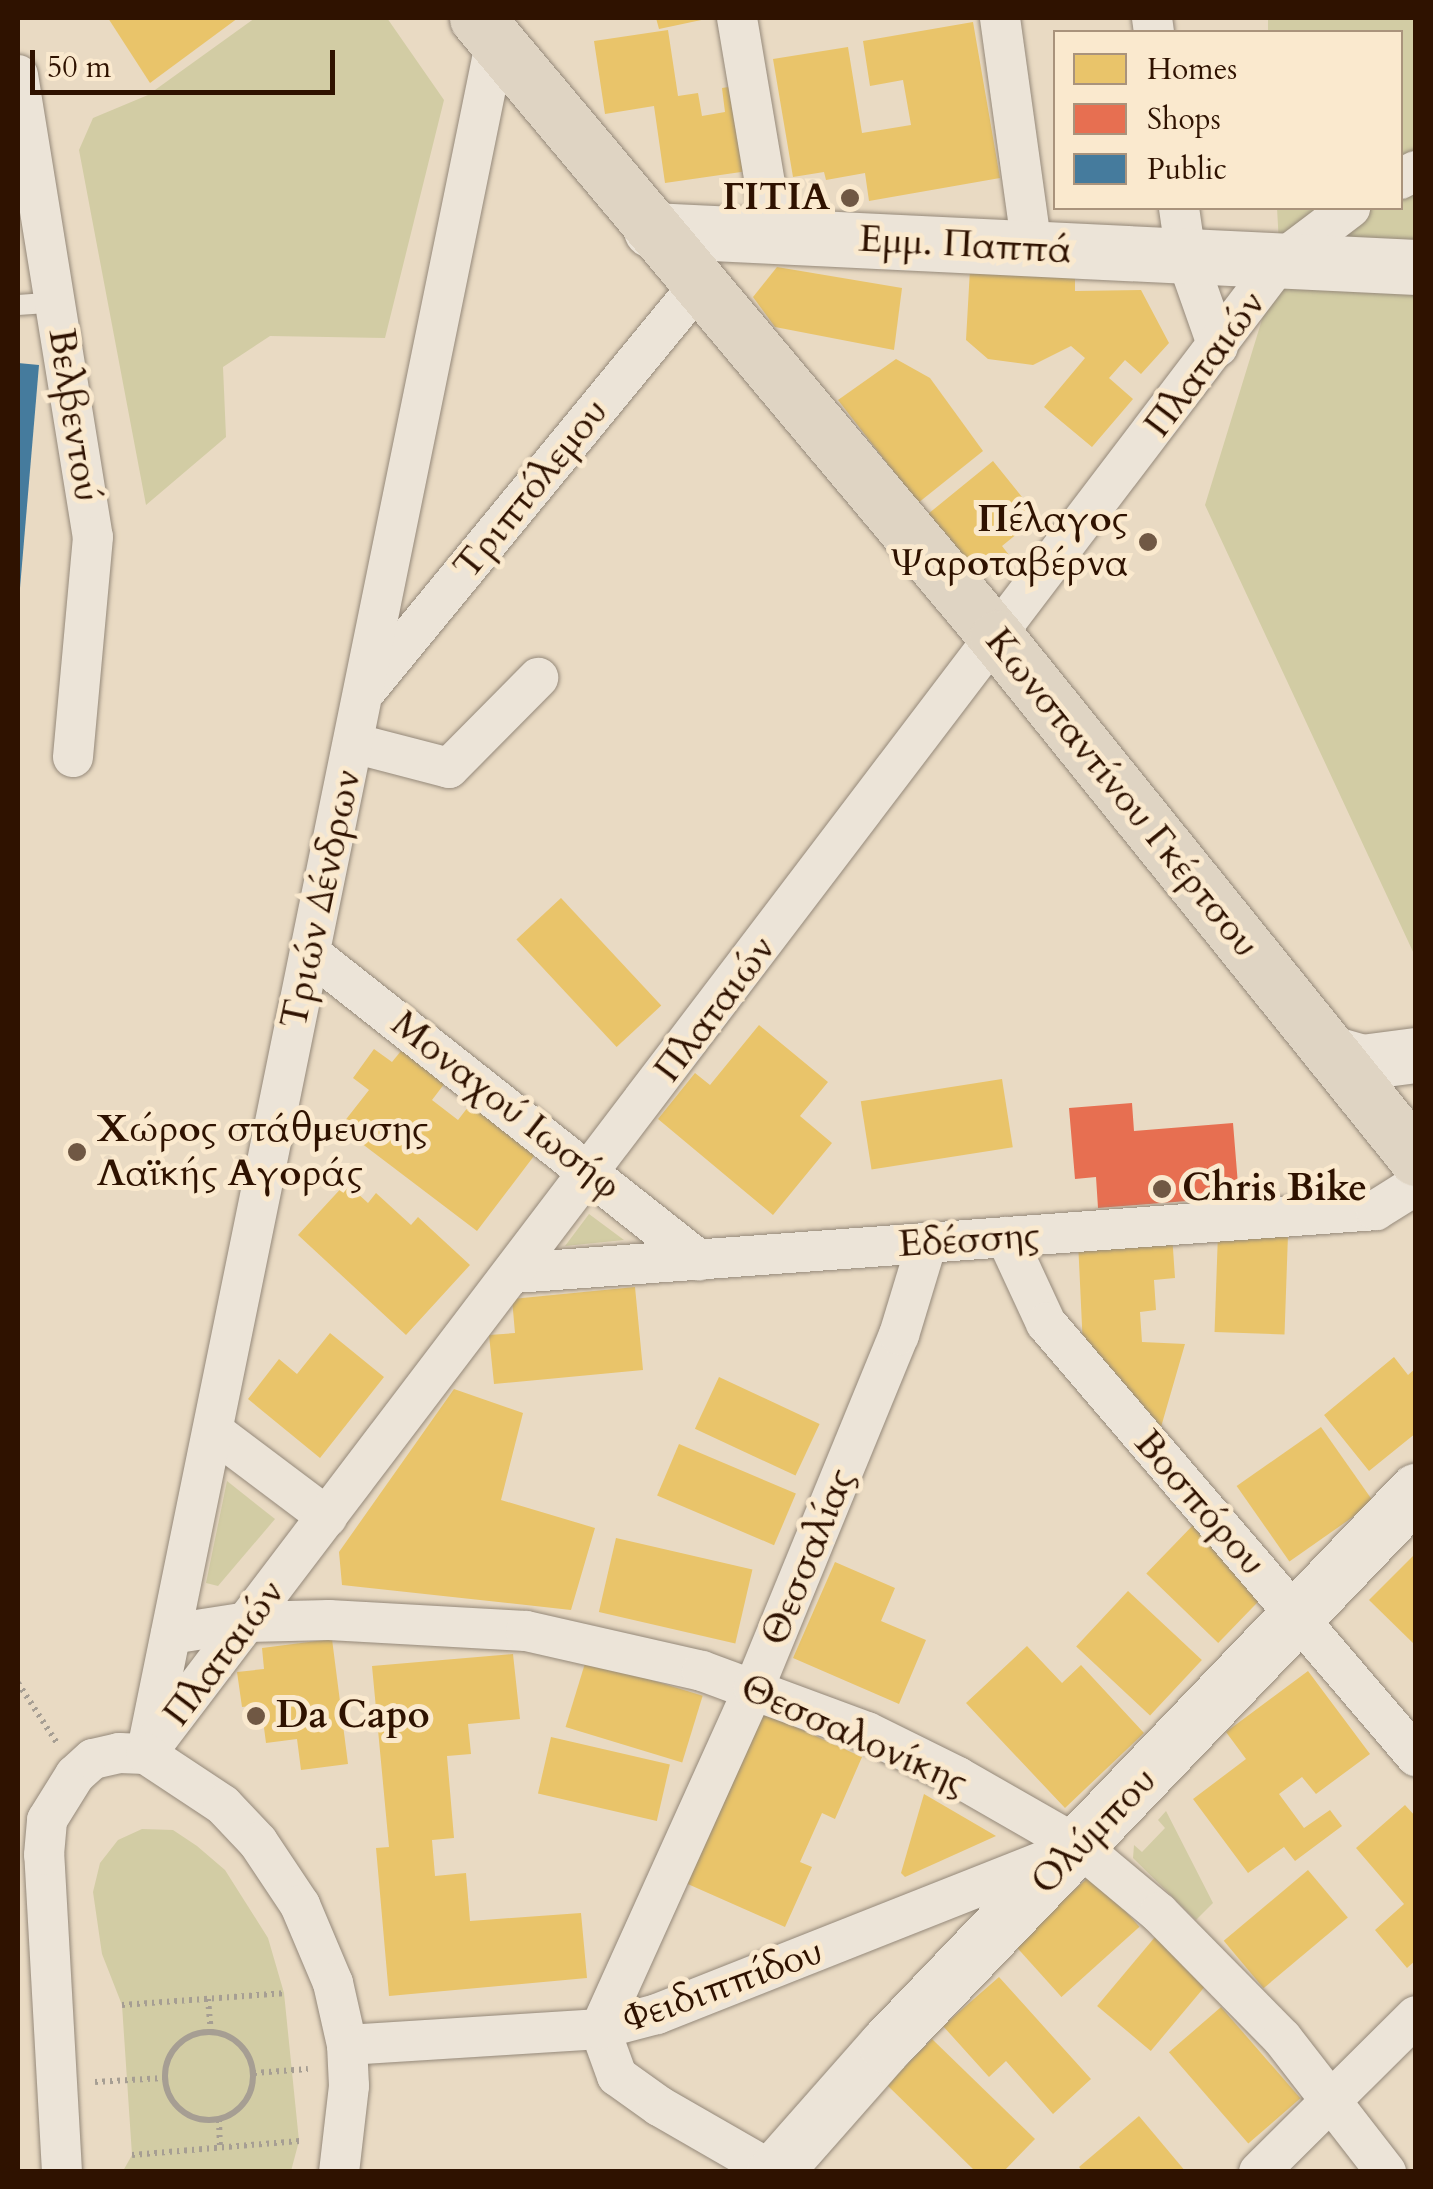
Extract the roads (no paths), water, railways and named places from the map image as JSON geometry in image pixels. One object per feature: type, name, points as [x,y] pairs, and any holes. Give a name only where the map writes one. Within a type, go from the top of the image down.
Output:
[{"type":"main road","name":"Κωνσταντίνου Γκέρτσου","points":[[486,31],[997,638],[1416,1158]]},
{"type":"street","points":[[698,285],[756,235],[737,18]]},
{"type":"street","points":[[1000,18],[1032,248]]},
{"type":"street","name":"Τριών Δένδρων","points":[[146,1754],[363,693],[486,31]]},
{"type":"street","name":"Βελβεντού","points":[[18,76],[37,304],[93,537],[73,757]]},
{"type":"street","points":[[1280,261],[1347,210]]},
{"type":"street","name":"Εμμ. Παππά","points":[[651,230],[1032,248],[1182,232],[1280,261],[1416,267]]},
{"type":"street","points":[[1182,232],[1218,348]]},
{"type":"street","name":"Πλαταιών","points":[[146,1754],[515,1274],[1280,261]]},
{"type":"street","name":"Τριπτόλεμου","points":[[363,693],[698,285]]},
{"type":"street","points":[[352,744],[449,768],[538,678]]},
{"type":"street","name":"Μοναχού Ιωσήφ","points":[[310,953],[699,1260]]},
{"type":"street","points":[[1334,1054],[1362,1062],[1416,1055]]},
{"type":"street","name":"Εδέσσης","points":[[515,1274],[1376,1210],[1416,1185]]},
{"type":"street","name":"Βοσπόρου","points":[[1006,1237],[1046,1323],[1416,1756]]},
{"type":"street","name":"Θεσσαλίας","points":[[600,2029],[754,1688],[899,1335],[927,1243]]},
{"type":"street","points":[[213,1431],[327,1517]]},
{"type":"street","name":"Ολύμπου","points":[[774,2172],[886,2045],[1080,1847],[1416,1491]]},
{"type":"street","name":"Θεσσαλονίκης","points":[[171,1634],[248,1622],[328,1620],[526,1631],[634,1654],[754,1688],[867,1732],[958,1777],[1080,1847],[1159,1913],[1229,1981],[1333,2098],[1386,2172]]},
{"type":"street","points":[[62,2172],[44,1855],[47,1820],[75,1775],[93,1759],[119,1753],[146,1754],[223,1805],[285,1878],[322,1951],[347,2055],[339,2172]]},
{"type":"street","name":"Φειδιππίδου","points":[[347,2055],[600,2029],[726,1990],[1080,1847]]},
{"type":"street","points":[[1259,2172],[1416,2016]]},
{"type":"street","points":[[600,2029],[616,2076],[659,2106],[774,2172]]},
{"type":"place","name":"ΓΙΤΙΑ","points":[[850,198]]},
{"type":"place","name":"Πέλαγος Ψαροταβέρνα","points":[[1148,542]]},
{"type":"place","name":"Χώρος στάθμευσης Λαϊκής Αγοράς","points":[[77,1152]]},
{"type":"place","name":"Chris Bike","points":[[1162,1189]]},
{"type":"place","name":"Da Capo","points":[[256,1716]]}]
